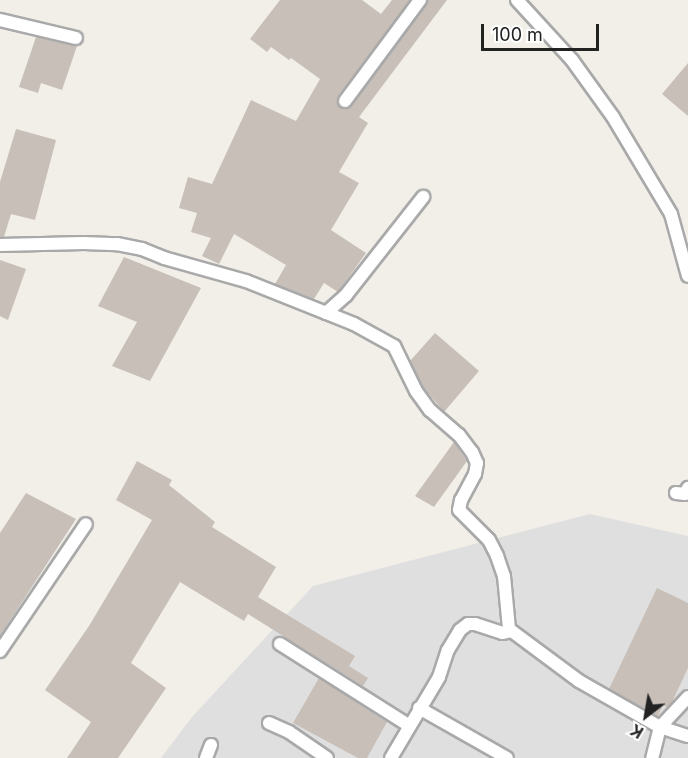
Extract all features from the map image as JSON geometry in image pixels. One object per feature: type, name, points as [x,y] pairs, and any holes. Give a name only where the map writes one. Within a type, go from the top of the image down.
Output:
[{"type":"street","points":[[345,100],[420,0]]},
{"type":"street","points":[[516,0],[572,60],[613,117],[671,214],[688,276]]},
{"type":"street","points":[[0,20],[76,38]]},
{"type":"street","points":[[326,313],[346,295],[423,197]]},
{"type":"street","points":[[0,245],[95,243],[142,249],[164,258],[246,281],[354,324],[394,346],[416,391],[430,410],[459,435],[477,463],[475,474],[461,500],[459,510],[489,540],[497,556],[504,576],[511,631],[579,681],[660,727],[688,736]]},
{"type":"street","points":[[676,493],[685,494],[688,488]]},
{"type":"street","points":[[0,651],[86,524]]},
{"type":"street","points":[[391,758],[408,725],[439,677],[448,650],[460,630],[468,624],[475,624],[503,633],[511,631]]},
{"type":"street","points":[[280,644],[408,725]]},
{"type":"street","points":[[652,758],[660,727],[688,697]]},
{"type":"street","points":[[420,708],[507,758]]},
{"type":"street","points":[[269,723],[289,732],[327,758]]},
{"type":"street","points":[[206,758],[211,746]]},
{"type":"shaded area","points":[[590,514],[688,536],[688,758],[161,758],[192,717],[313,586]]},
{"type":"building","points":[[280,0],[362,0],[381,14],[392,0],[410,0],[338,96],[338,105],[345,109],[352,106],[428,0],[447,0],[359,117],[368,123],[339,172],[359,183],[331,230],[366,253],[338,292],[324,283],[314,299],[275,284],[286,265],[234,234],[219,264],[202,256],[211,238],[191,232],[197,213],[179,208],[188,177],[212,184],[251,100],[296,121],[320,79],[291,58],[289,60],[271,47],[267,52],[250,39]]},
{"type":"building","points":[[36,37],[77,46],[62,90],[41,83],[38,93],[19,87]]},
{"type":"building","points":[[688,63],[688,116],[662,94]]},
{"type":"building","points":[[16,129],[56,140],[35,220],[11,214],[4,237],[0,237],[0,182]]},
{"type":"building","points":[[124,257],[201,288],[150,381],[112,366],[137,322],[98,306]]},
{"type":"building","points":[[0,260],[26,269],[8,320],[0,316]]},
{"type":"building","points":[[435,333],[479,371],[444,412],[423,387],[410,361]]},
{"type":"building","points":[[454,442],[467,461],[434,507],[415,496]]},
{"type":"building","points":[[137,461],[172,480],[169,485],[215,522],[212,527],[276,567],[258,597],[355,656],[349,666],[368,678],[363,686],[248,614],[244,621],[180,582],[131,663],[166,688],[118,758],[67,758],[91,722],[45,690],[89,626],[152,520],[116,500]]},
{"type":"building","points":[[26,493],[76,519],[0,636],[0,533]]},
{"type":"building","points":[[657,588],[688,603],[688,668],[672,702],[667,707],[663,705],[658,716],[609,689]]},
{"type":"building","points":[[319,678],[387,722],[367,758],[358,758],[293,723]]}]
